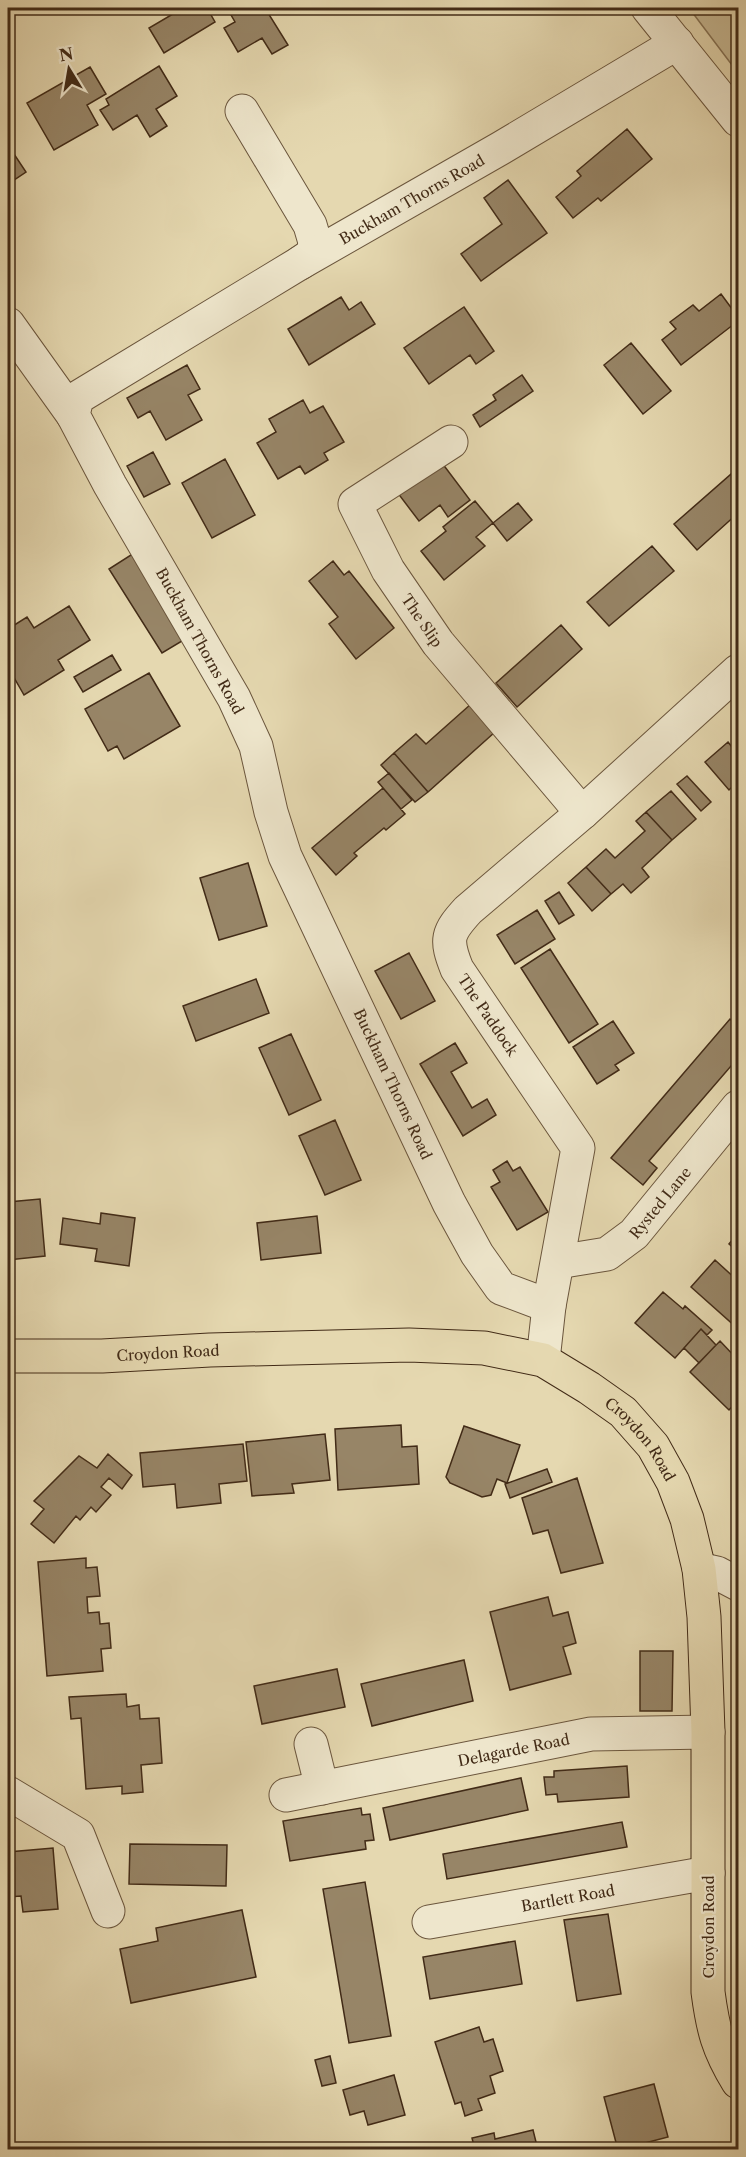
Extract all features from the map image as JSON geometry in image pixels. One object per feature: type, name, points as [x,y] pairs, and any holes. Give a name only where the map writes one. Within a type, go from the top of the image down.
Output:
[{"type":"main road","name":"Croydon Road","points":[[8,1356],[102,1356],[210,1350],[409,1345],[484,1348],[543,1360],[589,1388],[622,1412],[653,1446],[673,1482],[687,1519],[699,1569],[704,1617],[708,1732],[708,1992],[713,2028],[726,2061],[738,2082]]},
{"type":"street","points":[[648,8],[738,120]]},
{"type":"street","name":"Buckham Thorns Road","points":[[549,1306],[501,1288],[477,1254],[449,1203],[285,855],[271,812],[256,746],[234,698],[110,485],[73,415],[77,398],[300,263],[501,148],[677,43]]},
{"type":"street","points":[[242,111],[309,225],[315,242],[312,254],[300,263]]},
{"type":"street","points":[[8,324],[73,415]]},
{"type":"street","name":"The Slip","points":[[451,442],[355,504],[388,570],[438,643],[582,813]]},
{"type":"street","name":"The Paddock","points":[[543,1360],[549,1306],[578,1148],[457,969],[449,949],[452,928],[468,910],[582,813],[738,671]]},
{"type":"street","name":"Rysted Lane","points":[[559,1258],[570,1260],[607,1254],[634,1234],[738,1107]]},
{"type":"street","points":[[699,1569],[717,1573],[738,1584]]},
{"type":"street","name":"Delagarde Road","points":[[286,1795],[591,1734],[708,1732]]},
{"type":"street","points":[[311,1744],[322,1788]]},
{"type":"street","points":[[8,1793],[78,1835],[108,1911]]},
{"type":"street","name":"Bartlett Road","points":[[429,1922],[708,1873]]},
{"type":"shaded area","points":[[689,8],[738,8],[738,73]]},
{"type":"building","points":[[183,8],[207,8],[215,22],[164,53],[149,28]]},
{"type":"building","points":[[227,8],[265,8],[288,45],[272,54],[262,38],[238,52],[224,28],[235,22]]},
{"type":"building","points":[[159,66],[177,96],[156,109],[167,126],[150,137],[137,115],[113,130],[100,110],[109,105],[106,99]]},
{"type":"building","points":[[90,67],[106,94],[87,105],[98,125],[54,150],[27,103]]},
{"type":"building","points":[[627,129],[652,159],[601,201],[598,198],[573,218],[556,197],[581,176],[577,171]]},
{"type":"building","points":[[8,145],[26,172],[8,184]]},
{"type":"building","points":[[508,180],[547,233],[481,281],[461,254],[502,224],[484,198]]},
{"type":"building","points":[[721,294],[738,317],[738,321],[681,365],[662,340],[676,329],[670,322],[693,305],[699,311]]},
{"type":"building","points":[[341,297],[349,310],[361,302],[375,324],[309,365],[288,329]]},
{"type":"building","points":[[464,307],[494,351],[476,364],[470,355],[429,384],[404,348]]},
{"type":"building","points":[[631,343],[671,391],[643,414],[604,365]]},
{"type":"building","points":[[187,365],[200,389],[188,395],[202,420],[166,440],[150,411],[138,418],[127,398]]},
{"type":"building","points":[[522,375],[533,391],[480,427],[473,415],[496,400],[493,395]]},
{"type":"building","points":[[303,400],[310,413],[323,406],[344,442],[324,453],[328,460],[305,474],[300,466],[278,479],[257,443],[276,432],[269,419]]},
{"type":"building","points":[[153,452],[170,484],[144,497],[127,466]]},
{"type":"building","points":[[225,459],[255,515],[212,538],[182,483]]},
{"type":"building","points":[[439,459],[470,500],[448,517],[440,505],[419,521],[397,492]]},
{"type":"building","points":[[738,468],[738,513],[697,550],[674,524]]},
{"type":"building","points":[[475,501],[493,523],[476,537],[485,546],[444,580],[421,551],[446,531],[443,527]]},
{"type":"building","points":[[518,503],[532,520],[507,541],[493,523]]},
{"type":"building","points":[[652,546],[674,571],[609,626],[587,602]]},
{"type":"building","points":[[134,553],[187,638],[162,653],[109,569]]},
{"type":"building","points":[[333,561],[344,575],[349,571],[394,628],[356,659],[329,624],[338,617],[309,581]]},
{"type":"building","points":[[69,606],[90,640],[58,660],[64,670],[24,695],[8,667],[8,629],[27,617],[34,628]]},
{"type":"building","points":[[561,625],[582,649],[517,707],[496,683]]},
{"type":"building","points":[[112,655],[121,670],[83,692],[74,677]]},
{"type":"building","points":[[149,673],[180,726],[124,759],[117,746],[108,751],[85,709]]},
{"type":"building","points":[[471,704],[495,732],[428,792],[394,753],[416,734],[426,744]]},
{"type":"building","points":[[728,742],[735,751],[738,747],[738,781],[729,790],[705,762]]},
{"type":"building","points":[[394,753],[428,792],[415,802],[381,765]]},
{"type":"building","points":[[389,773],[412,800],[401,809],[378,782]]},
{"type":"building","points":[[687,776],[711,802],[701,811],[677,784]]},
{"type":"building","points":[[383,788],[405,814],[354,853],[357,856],[336,875],[312,848]]},
{"type":"building","points":[[671,791],[696,819],[672,840],[646,812]]},
{"type":"building","points":[[646,812],[672,840],[642,868],[649,877],[631,893],[623,884],[611,894],[586,867],[606,849],[615,858],[645,831],[636,821]]},
{"type":"building","points":[[248,863],[267,926],[219,940],[200,878]]},
{"type":"building","points":[[586,867],[611,894],[592,911],[568,883]]},
{"type":"building","points":[[559,892],[574,915],[559,924],[545,901]]},
{"type":"building","points":[[537,910],[555,939],[515,964],[497,935]]},
{"type":"building","points":[[550,949],[598,1024],[569,1043],[521,968]]},
{"type":"building","points":[[409,953],[435,1001],[401,1019],[375,971]]},
{"type":"building","points":[[256,979],[269,1013],[196,1041],[183,1006]]},
{"type":"building","points":[[730,1019],[738,1026],[738,1060],[649,1161],[657,1168],[643,1185],[611,1158]]},
{"type":"building","points":[[613,1021],[634,1053],[615,1065],[619,1070],[597,1084],[573,1047]]},
{"type":"building","points":[[291,1034],[321,1100],[289,1115],[259,1048]]},
{"type":"building","points":[[455,1043],[467,1063],[451,1072],[472,1108],[487,1099],[496,1115],[463,1136],[420,1064]]},
{"type":"building","points":[[335,1120],[361,1180],[325,1195],[299,1136]]},
{"type":"building","points":[[507,1161],[513,1171],[520,1167],[548,1212],[517,1230],[491,1187],[500,1182],[493,1170]]},
{"type":"building","points":[[40,1199],[45,1256],[8,1260],[8,1202]]},
{"type":"building","points":[[101,1213],[135,1218],[129,1266],[95,1261],[97,1249],[60,1244],[63,1218],[100,1224]]},
{"type":"building","points":[[317,1216],[321,1253],[261,1260],[257,1223]]},
{"type":"building","points":[[738,1233],[738,1252],[729,1244]]},
{"type":"building","points":[[715,1260],[738,1281],[738,1324],[736,1327],[691,1287]]},
{"type":"building","points":[[663,1292],[683,1309],[685,1306],[712,1330],[707,1335],[701,1329],[675,1358],[635,1323]]},
{"type":"building","points":[[701,1329],[716,1345],[699,1363],[684,1348]]},
{"type":"building","points":[[720,1341],[738,1360],[738,1400],[729,1410],[690,1372]]},
{"type":"building","points":[[401,1425],[402,1447],[417,1446],[419,1484],[338,1490],[335,1429]]},
{"type":"building","points":[[464,1426],[520,1445],[507,1483],[497,1479],[491,1495],[482,1497],[450,1483],[446,1477]]},
{"type":"building","points":[[325,1434],[330,1480],[292,1484],[294,1493],[252,1496],[246,1442]]},
{"type":"building","points":[[243,1444],[247,1481],[219,1484],[221,1503],[177,1508],[175,1484],[143,1487],[140,1453]]},
{"type":"building","points":[[108,1454],[132,1475],[122,1489],[109,1478],[101,1487],[111,1495],[96,1512],[91,1507],[80,1520],[76,1516],[54,1543],[31,1524],[44,1509],[34,1501],[79,1456],[97,1468]]},
{"type":"building","points":[[547,1469],[552,1482],[510,1498],[505,1484]]},
{"type":"building","points":[[577,1478],[603,1563],[561,1573],[548,1530],[533,1534],[522,1498]]},
{"type":"building","points":[[86,1558],[86,1568],[97,1567],[100,1596],[87,1597],[88,1613],[99,1612],[100,1624],[109,1623],[111,1648],[101,1649],[103,1671],[47,1676],[38,1562]]},
{"type":"building","points":[[548,1597],[553,1616],[568,1612],[576,1643],[563,1647],[571,1674],[510,1690],[490,1612]]},
{"type":"building","points":[[640,1651],[673,1651],[672,1711],[640,1711]]},
{"type":"building","points":[[464,1660],[473,1701],[372,1726],[361,1684]]},
{"type":"building","points":[[337,1669],[345,1707],[262,1724],[254,1686]]},
{"type":"building","points":[[126,1694],[127,1707],[139,1705],[140,1719],[159,1718],[162,1763],[141,1765],[143,1792],[122,1794],[122,1786],[86,1789],[81,1718],[71,1719],[69,1697]]},
{"type":"building","points":[[627,1766],[629,1797],[558,1802],[557,1794],[546,1795],[544,1777],[554,1777],[554,1771]]},
{"type":"building","points":[[521,1778],[528,1810],[390,1840],[383,1808]]},
{"type":"building","points":[[361,1808],[362,1815],[370,1814],[374,1840],[365,1841],[366,1849],[290,1861],[283,1821]]},
{"type":"building","points":[[622,1822],[627,1847],[447,1879],[443,1854]]},
{"type":"building","points":[[130,1844],[227,1845],[226,1886],[129,1884]]},
{"type":"building","points":[[53,1848],[58,1909],[23,1912],[21,1896],[8,1897],[8,1852]]},
{"type":"building","points":[[365,1882],[391,2036],[349,2043],[323,1889]]},
{"type":"building","points":[[242,1910],[256,1977],[131,2003],[120,1949],[158,1941],[156,1928]]},
{"type":"building","points":[[608,1914],[621,1994],[577,2001],[564,1920]]},
{"type":"building","points":[[515,1941],[522,1984],[430,1999],[423,1957]]},
{"type":"building","points":[[479,2027],[484,2042],[493,2039],[503,2071],[490,2076],[495,2093],[478,2099],[482,2110],[465,2116],[461,2102],[455,2104],[435,2042]]},
{"type":"building","points":[[330,2056],[336,2083],[322,2086],[315,2060]]},
{"type":"building","points":[[394,2075],[405,2115],[368,2125],[364,2111],[350,2115],[343,2090]]},
{"type":"building","points":[[654,2084],[668,2137],[618,2150],[604,2097]]},
{"type":"building","points":[[533,2130],[538,2150],[475,2150],[472,2138],[494,2133],[495,2139]]}]
